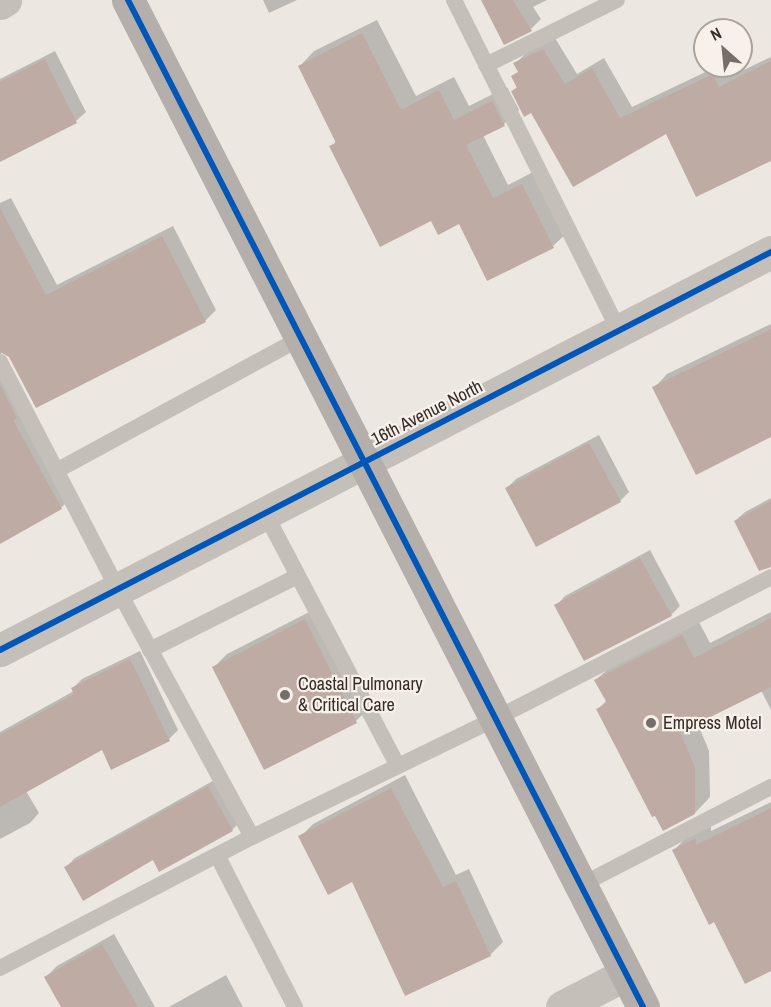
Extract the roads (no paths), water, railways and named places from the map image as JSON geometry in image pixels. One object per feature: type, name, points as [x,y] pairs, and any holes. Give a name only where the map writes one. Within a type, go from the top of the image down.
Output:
[{"type":"main road","points":[[128,0],[643,1007]]},
{"type":"street","points":[[0,3],[5,0]]},
{"type":"street","name":"16th Avenue North","points":[[0,650],[771,252]]},
{"type":"street","points":[[562,1007],[626,974]]},
{"type":"lane","points":[[454,0],[619,331]]},
{"type":"lane","points":[[486,65],[617,0]]},
{"type":"lane","points":[[56,471],[301,338]]},
{"type":"lane","points":[[0,362],[118,590],[252,837]]},
{"type":"lane","points":[[265,513],[398,766]]},
{"type":"lane","points":[[150,650],[298,576]]},
{"type":"lane","points":[[0,968],[252,837],[495,719],[771,577]]},
{"type":"lane","points":[[581,885],[771,787]]},
{"type":"lane","points":[[217,855],[295,1007]]},
{"type":"place","name":"Coastal Pulmonary & Critical Care","points":[[285,695]]},
{"type":"place","name":"Empress Motel","points":[[651,723]]}]
